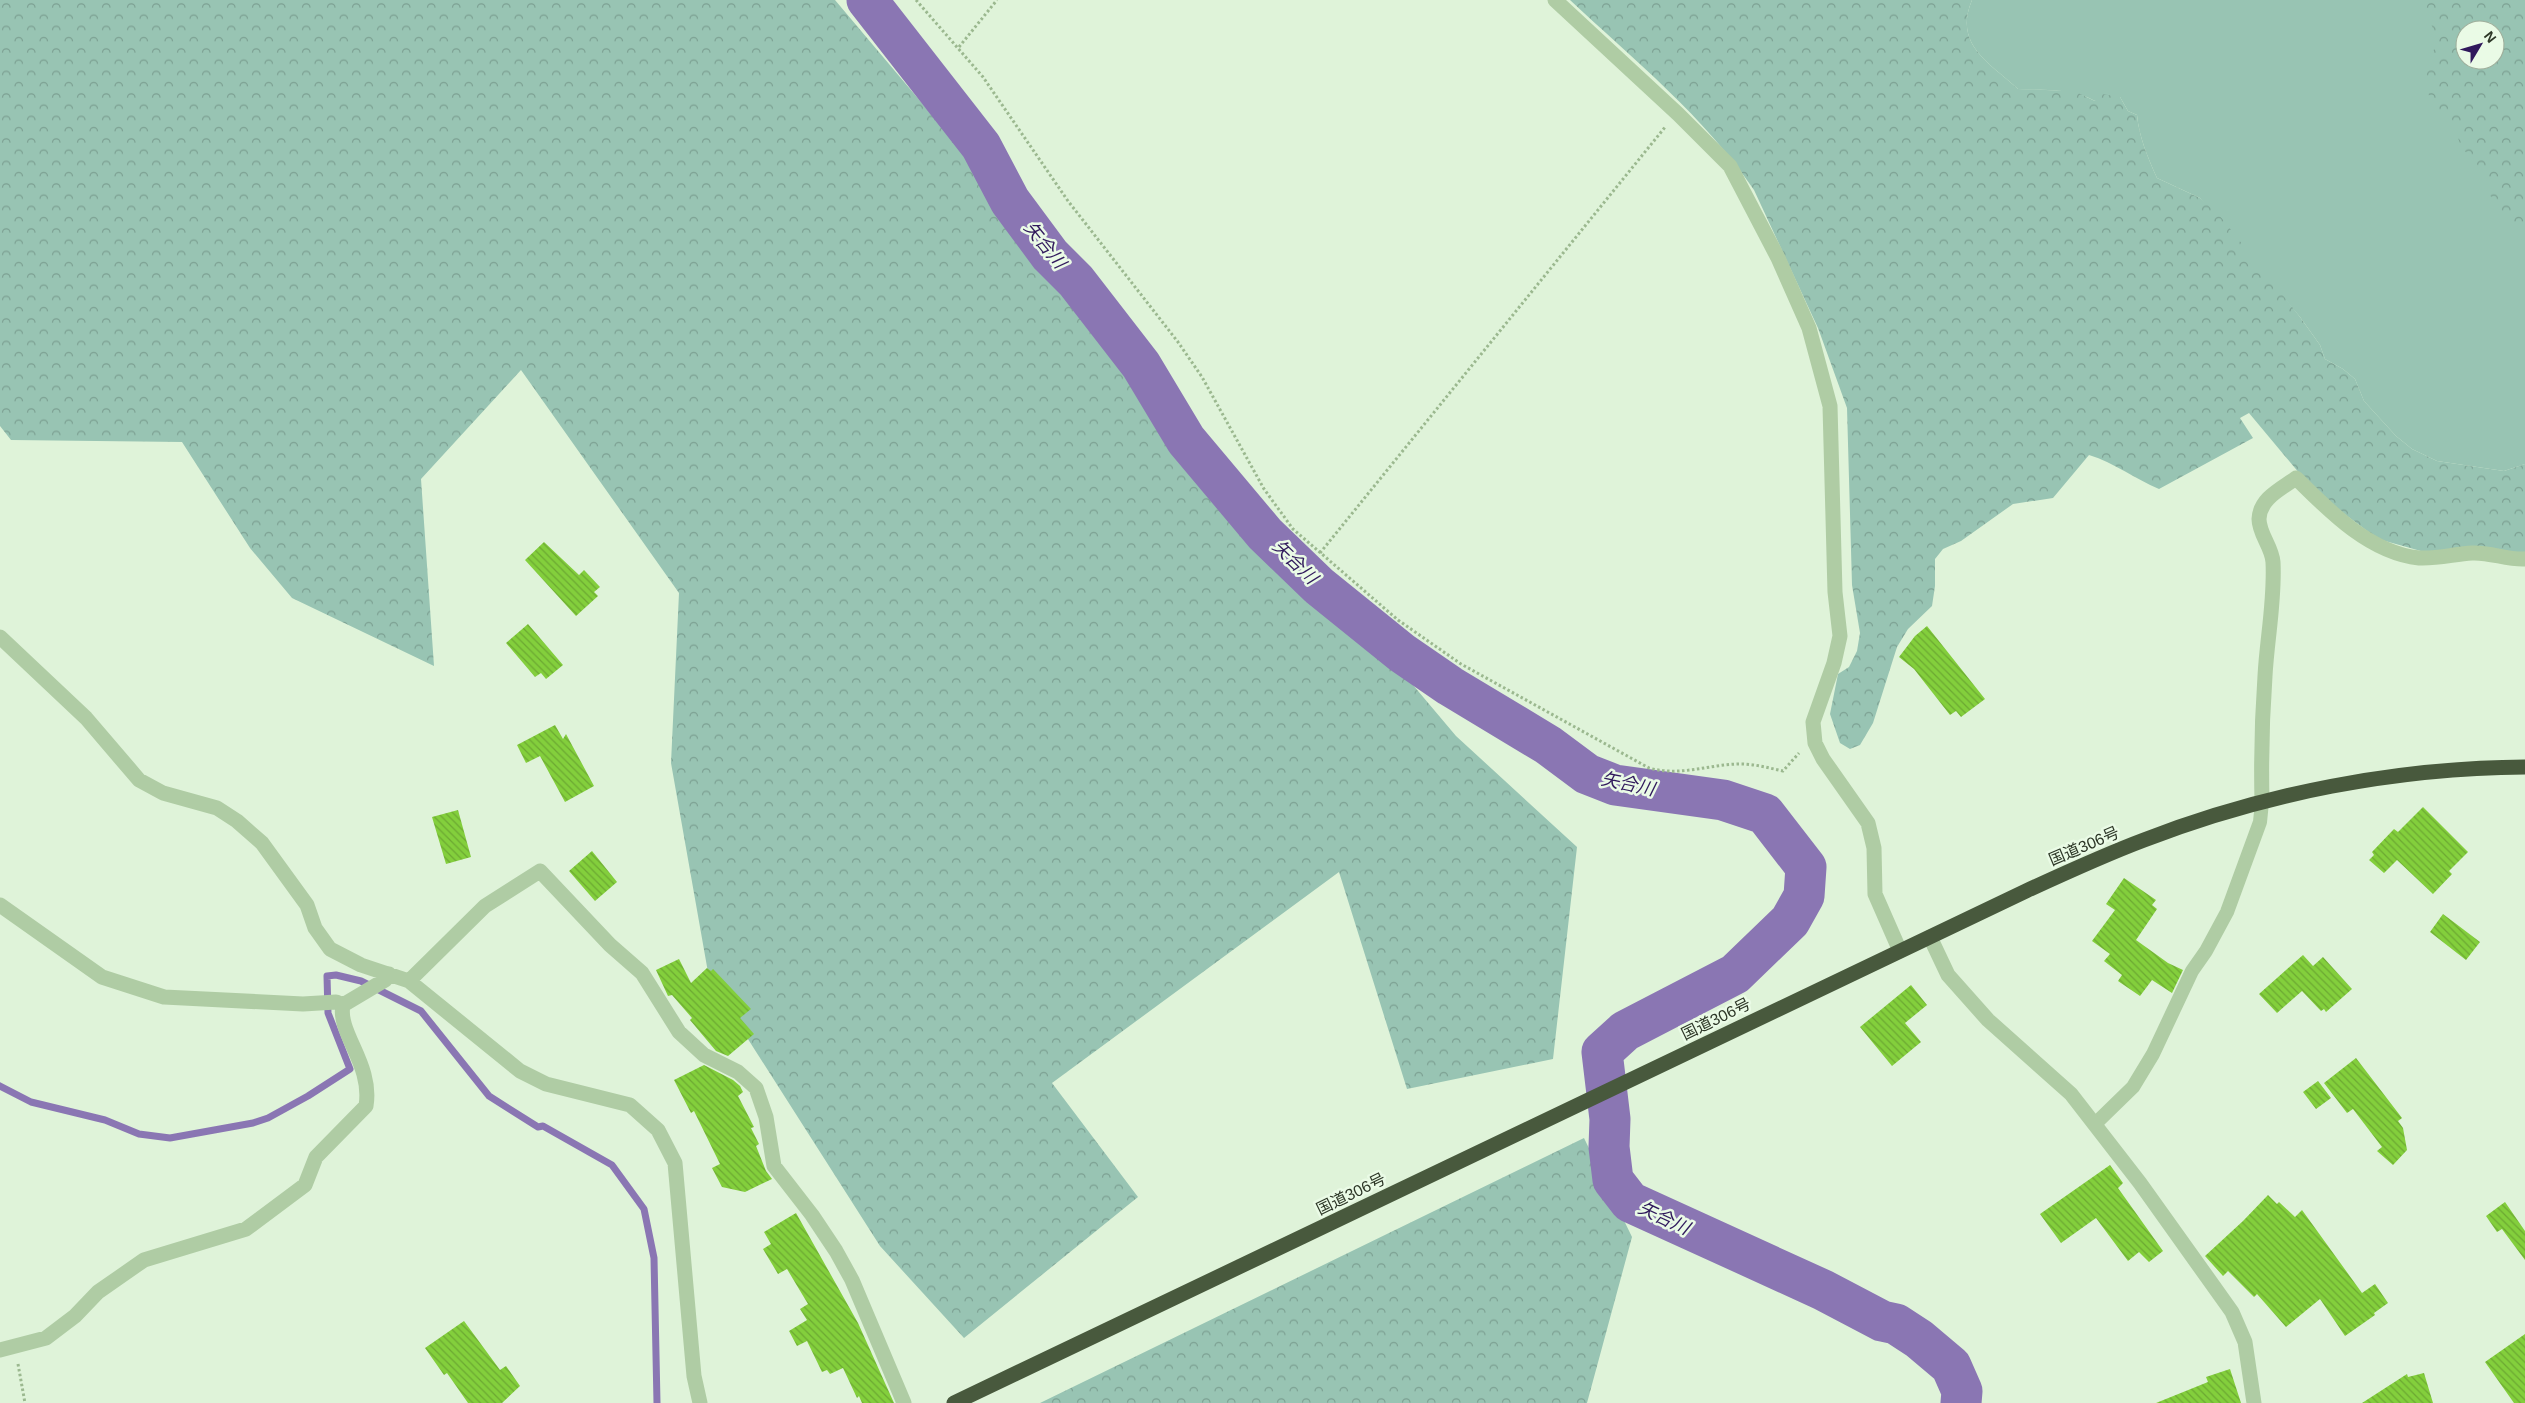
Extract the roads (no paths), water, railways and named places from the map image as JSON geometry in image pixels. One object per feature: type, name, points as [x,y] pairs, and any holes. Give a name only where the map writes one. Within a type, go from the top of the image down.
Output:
[{"type":"highway","name":"国道306号","points":[[954,1403],[1578,1106],[1900,950],[2026,891],[2145,839],[2262,802],[2326,787],[2443,771],[2525,767]]},
{"type":"street","points":[[1555,0],[1725,160],[1738,178],[1778,258],[1809,328],[1830,406],[1835,592],[1840,636],[1834,663],[1813,722],[1815,743],[1823,759],[1868,823],[1874,848],[1875,894],[1900,950]]},
{"type":"street","points":[[2262,802],[2261,765],[2265,675],[2272,616],[2273,563],[2259,519],[2265,502],[2270,496],[2296,478],[2343,522],[2375,543],[2419,558],[2473,553],[2525,559]]},
{"type":"street","points":[[0,637],[86,718],[139,780],[163,793],[217,808],[237,821],[262,843],[307,905],[315,928],[330,949],[387,977],[409,981],[520,1071],[546,1084],[630,1105],[658,1130],[674,1163],[694,1376],[700,1403]]},
{"type":"street","points":[[409,981],[485,906],[540,871],[610,945],[642,973],[680,1032],[704,1055],[738,1072],[756,1088],[766,1117],[774,1166],[812,1215],[836,1251],[852,1280],[904,1403]]},
{"type":"street","points":[[0,905],[102,976],[164,997],[339,1004],[362,995],[387,977]]},
{"type":"street","points":[[1930,937],[1948,975],[1988,1020],[2071,1094],[2232,1312],[2245,1342],[2254,1403]]},
{"type":"street","points":[[7,1349],[46,1338],[75,1316],[98,1292],[144,1260],[246,1229],[306,1185],[316,1157],[366,1106],[367,1082],[362,1064],[341,1015],[339,1004]]},
{"type":"lane","points":[[2095,1124],[2133,1087],[2153,1054],[2192,971],[2206,951],[2227,912],[2260,822],[2262,802]]},
{"type":"waterway","name":"矢合川","points":[[867,0],[981,146],[1010,201],[1050,255],[1076,281],[1141,365],[1186,440],[1265,534],[1319,586],[1402,653],[1450,686],[1548,745],[1587,774],[1615,785],[1723,800],[1765,814],[1806,867],[1804,896],[1790,921],[1735,974],[1625,1031],[1602,1052],[1610,1119],[1609,1147],[1613,1180],[1630,1202],[1823,1290],[1882,1321],[1896,1324],[1919,1339],[1951,1366],[1962,1391],[1961,1403]]},
{"type":"waterway","points":[[0,1086],[31,1102],[105,1120],[139,1134],[170,1138],[253,1123],[268,1118],[308,1096],[350,1069],[328,1013],[327,976],[336,975],[361,981],[421,1011],[489,1096],[538,1127],[543,1126],[612,1165],[644,1209],[654,1258],[657,1403]]}]
